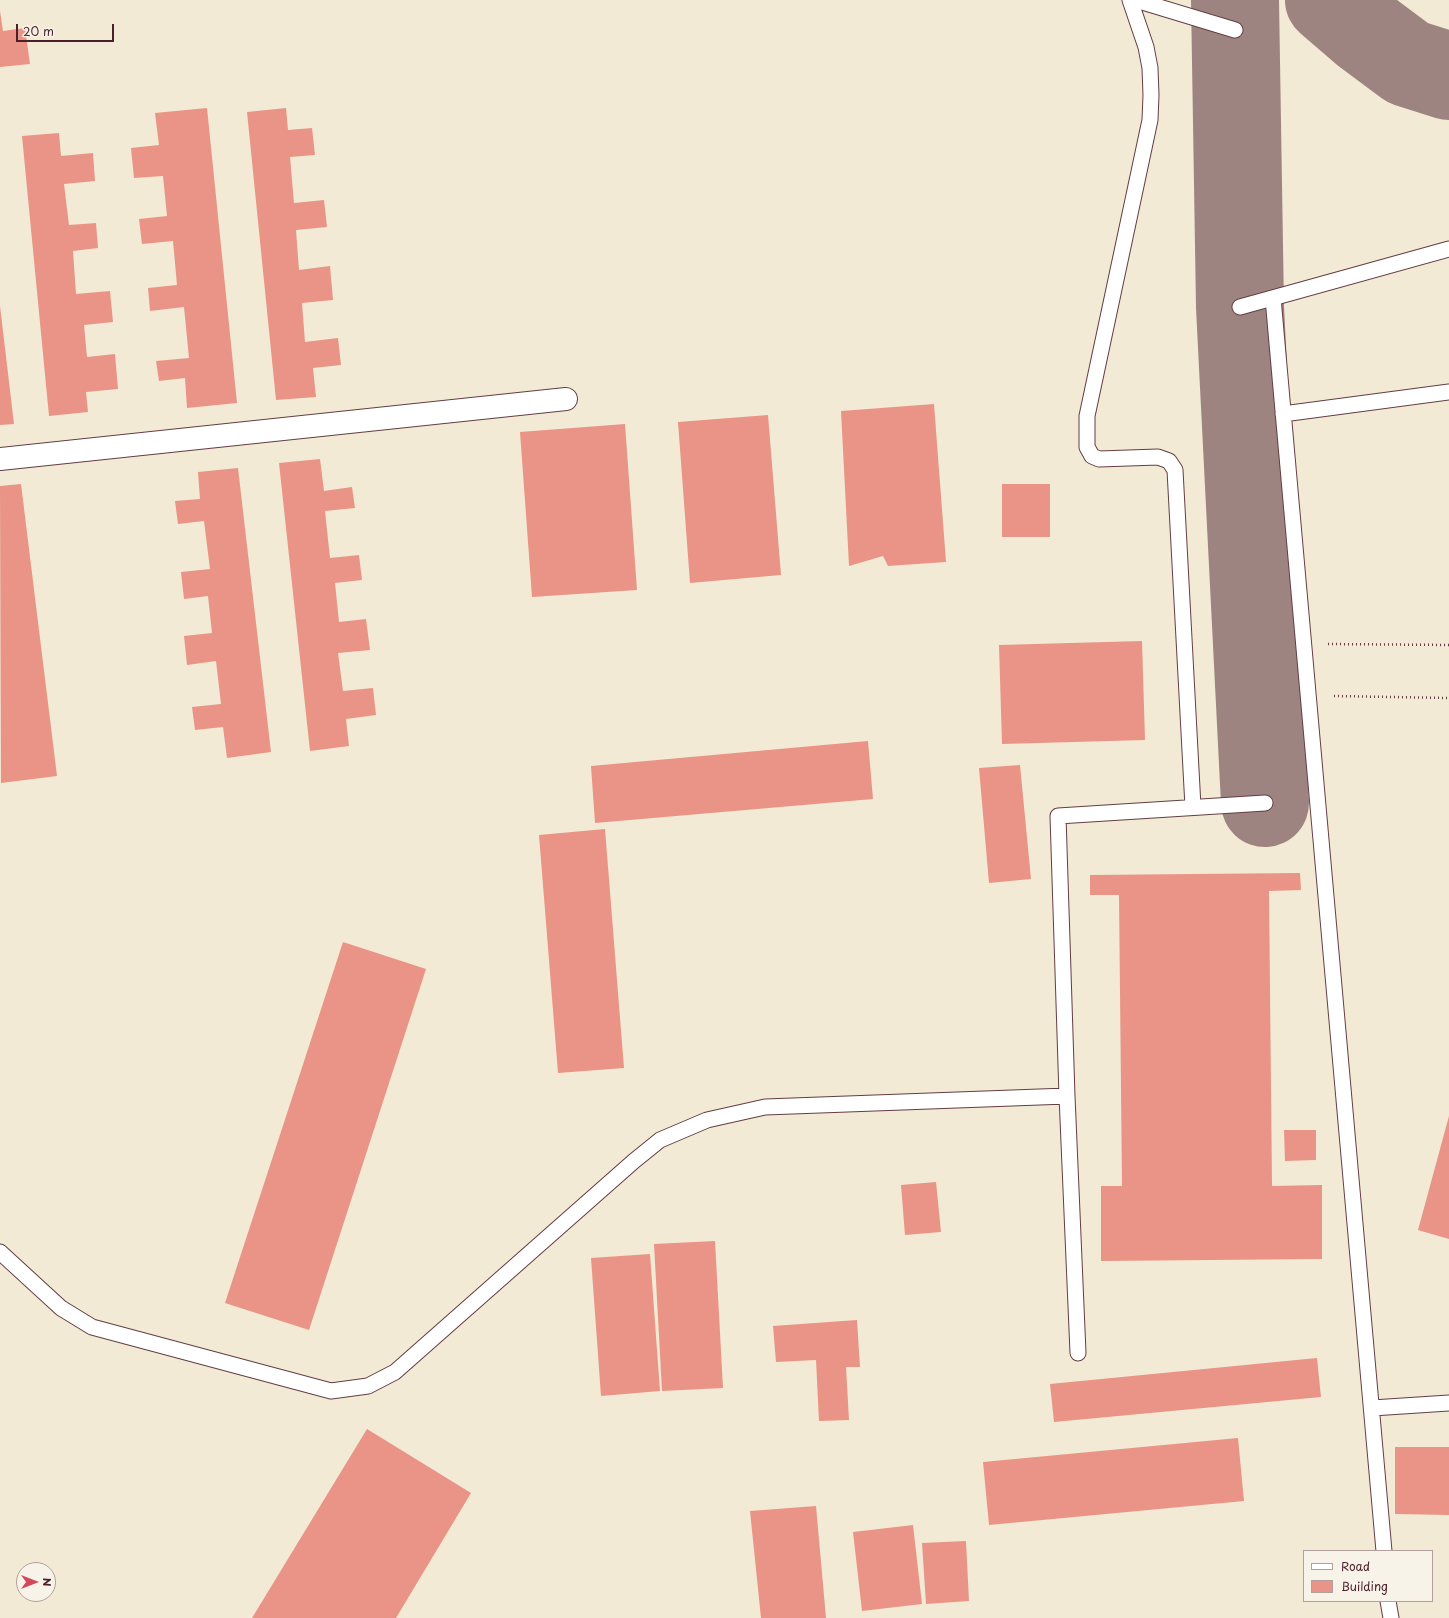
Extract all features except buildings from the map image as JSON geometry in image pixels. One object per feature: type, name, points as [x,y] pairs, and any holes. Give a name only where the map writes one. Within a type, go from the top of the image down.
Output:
[{"type":"street","points":[[0,459],[566,399]]},
{"type":"lane","points":[[1130,0],[1146,47],[1150,68],[1150,120],[1087,416],[1087,447],[1092,456],[1099,459],[1158,457],[1169,461],[1175,470],[1194,808]]},
{"type":"lane","points":[[1136,0],[1235,30]]},
{"type":"lane","points":[[1240,307],[1449,249]]},
{"type":"lane","points":[[1273,298],[1384,1550]]},
{"type":"lane","points":[[1283,414],[1449,392]]},
{"type":"lane","points":[[1078,1353],[1067,1096],[1058,816],[1266,803]]},
{"type":"lane","points":[[0,1252],[61,1308],[92,1327],[331,1392],[368,1386],[395,1372],[634,1161],[660,1140],[707,1120],[765,1107],[1067,1096]]},
{"type":"lane","points":[[1372,1408],[1449,1403]]},
{"type":"lane","points":[[1388,1602],[1391,1618]]},
{"type":"path","points":[[1304,644],[1449,645]]},
{"type":"path","points":[[1308,696],[1449,698]]},
{"type":"taxiway","points":[[1235,0],[1240,307],[1265,803]]},
{"type":"taxiway","points":[[1329,0],[1365,31],[1408,63],[1449,76]]}]
